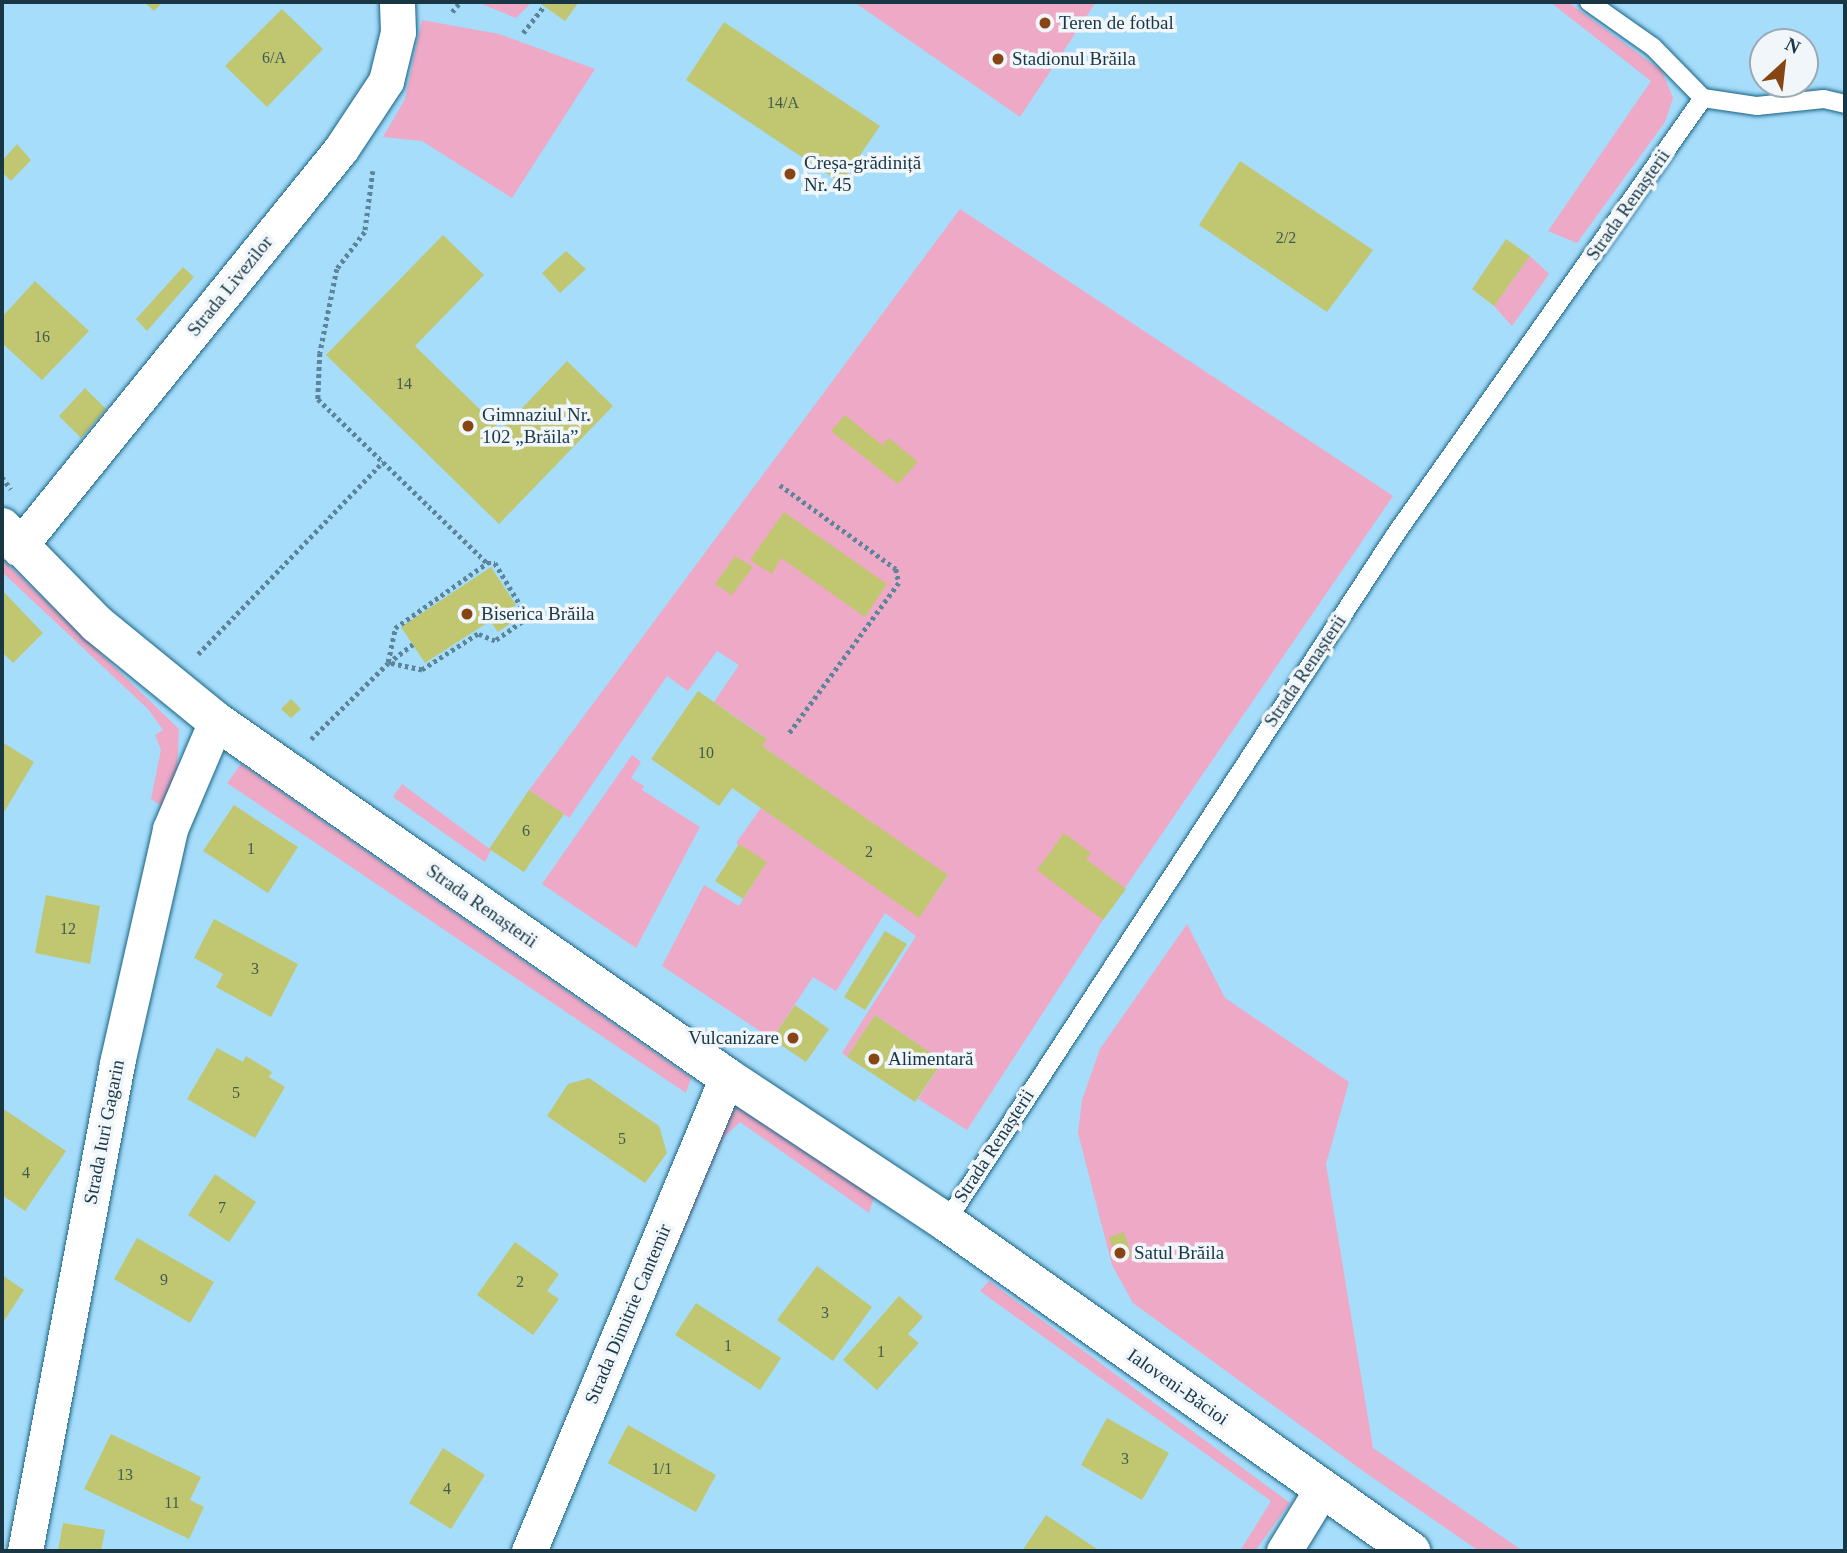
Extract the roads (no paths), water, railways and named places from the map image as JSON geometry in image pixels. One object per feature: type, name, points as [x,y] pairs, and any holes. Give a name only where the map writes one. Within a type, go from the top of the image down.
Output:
[{"type":"main road","name":"Strada Renașterii","points":[[10,538],[97,624],[216,721],[727,1077],[946,1222]]},
{"type":"main road","name":"Ialoveni-Băcioi","points":[[946,1222],[1411,1551]]},
{"type":"street","name":"Strada Livezilor","points":[[10,538],[341,149],[386,81],[398,32],[397,2]]},
{"type":"street","name":"Strada Iuri Gagarin","points":[[25,1551],[117,1063],[170,829],[216,721]]},
{"type":"street","name":"Strada Dimitrie Cantemir","points":[[529,1551],[727,1077]]},
{"type":"street","points":[[1284,1551],[1322,1489]]},
{"type":"lane","points":[[1589,2],[1653,47],[1703,98],[1757,106],[1824,99],[1845,104]]},
{"type":"lane","name":"Strada Renașterii","points":[[946,1222],[1395,535],[1703,98]]},
{"type":"place","name":"Teren de fotbal","points":[[1045,23]]},
{"type":"place","name":"Stadionul Brăila","points":[[998,59]]},
{"type":"place","name":"Creșa-grădiniță Nr. 45","points":[[790,174]]},
{"type":"place","name":"Gimnaziul Nr. 102 „Brăila”","points":[[468,426]]},
{"type":"place","name":"Biserica Brăila","points":[[467,614]]},
{"type":"place","name":"Vulcanizare","points":[[793,1038]]},
{"type":"place","name":"Alimentară","points":[[874,1059]]},
{"type":"place","name":"Satul Brăila","points":[[1120,1253]]}]
